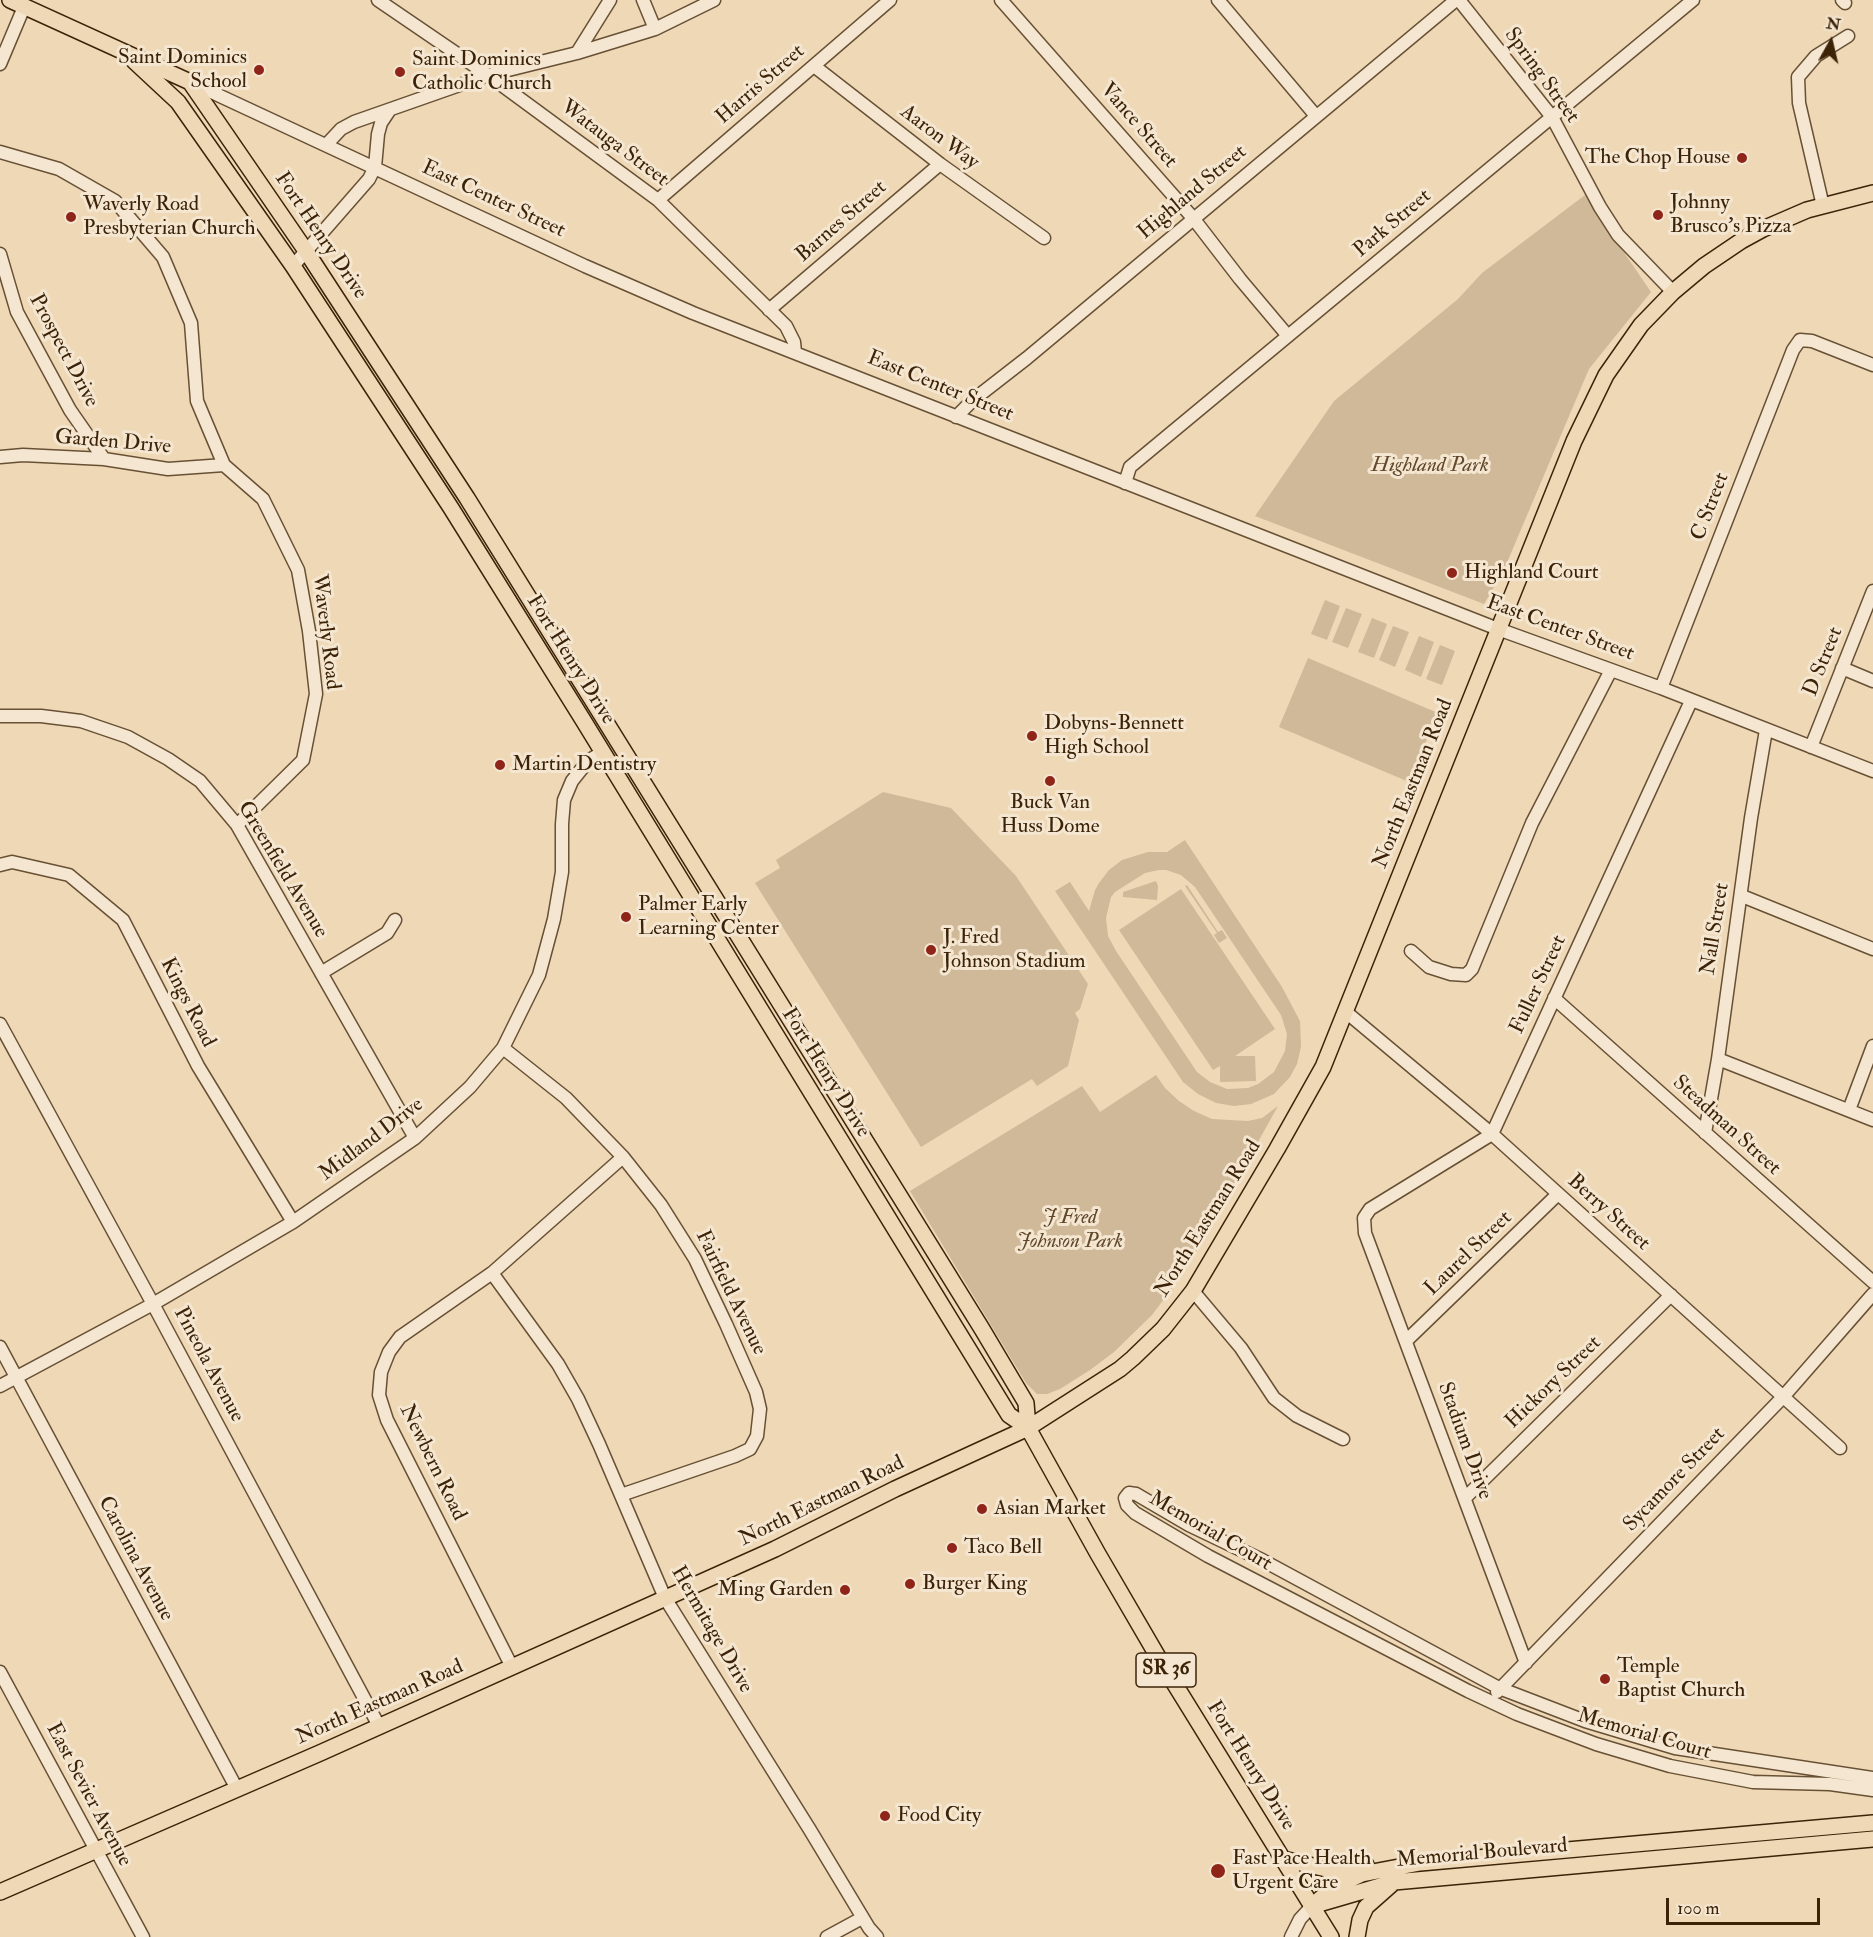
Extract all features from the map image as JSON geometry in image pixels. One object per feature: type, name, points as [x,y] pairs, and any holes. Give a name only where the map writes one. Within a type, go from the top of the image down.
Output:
[{"type":"main road","name":"East Center Street","points":[[17,3],[190,82]]},
{"type":"main road","name":"Fort Henry Drive","points":[[126,53],[178,102],[293,266],[451,508],[873,1191],[1007,1413],[1028,1428],[1158,1657],[1331,1937]]},
{"type":"main road","name":"Fort Henry Drive","points":[[190,82],[306,251],[467,498],[982,1329],[1026,1403],[1028,1428]]},
{"type":"main road","points":[[202,136],[219,141],[231,159],[249,168]]},
{"type":"main road","name":"North Eastman Road","points":[[0,1892],[776,1549],[895,1489],[1028,1428],[1120,1369],[1133,1358],[1168,1323],[1193,1292],[1323,1067],[1574,441],[1596,393],[1625,346],[1641,325],[1673,292],[1704,266],[1741,241],[1789,217],[1873,193]]},
{"type":"main road","name":"Memorial Boulevard","points":[[1312,1906],[1334,1887],[1362,1874],[1420,1863],[1873,1823]]},
{"type":"main road","points":[[1735,1834],[1738,1853]]},
{"type":"main road","name":"Memorial Boulevard","points":[[1312,1906],[1394,1882],[1738,1853],[1873,1839]]},
{"type":"main road","points":[[1283,1859],[1335,1871],[1379,1861],[1420,1863]]},
{"type":"main road","points":[[1357,1937],[1360,1920],[1366,1906],[1394,1882]]},
{"type":"street","name":"Watauga Street","points":[[378,0],[488,75],[658,200],[786,326],[794,342],[795,352]]},
{"type":"street","points":[[578,53],[610,0]]},
{"type":"street","points":[[643,0],[655,29]]},
{"type":"street","points":[[327,144],[341,129],[354,122],[488,75],[578,53],[655,29],[714,0]]},
{"type":"street","name":"Harris Street","points":[[658,200],[890,0]]},
{"type":"street","name":"Vance Street","points":[[1001,0],[1193,218],[1288,336]]},
{"type":"street","points":[[1218,0],[1316,116]]},
{"type":"street","name":"Highland Street","points":[[956,417],[973,400],[1027,358],[1458,0]]},
{"type":"street","name":"Spring Street","points":[[1458,0],[1552,117],[1599,207],[1618,235],[1673,292]]},
{"type":"street","name":"Park Street","points":[[1125,483],[1131,467],[1693,0]]},
{"type":"street","points":[[0,64],[17,3]]},
{"type":"street","points":[[1823,206],[1799,103],[1798,77],[1816,56],[1848,36]]},
{"type":"street","name":"Aaron Way","points":[[814,66],[940,164],[1044,238]]},
{"type":"street","name":"East Center Street","points":[[190,82],[585,266],[693,313],[1498,629],[1661,688],[1873,771]]},
{"type":"street","points":[[293,266],[369,179],[375,167],[381,123],[389,111]]},
{"type":"street","name":"Waverly Road","points":[[0,152],[59,169],[115,201],[163,257],[190,323],[197,401],[224,465],[263,499],[298,570],[309,631],[316,694],[303,760],[237,825]]},
{"type":"street","name":"Barnes Street","points":[[769,310],[940,164]]},
{"type":"street","name":"Prospect Drive","points":[[0,254],[17,312],[70,410],[104,459]]},
{"type":"street","name":"C Street","points":[[1661,688],[1793,350],[1800,340],[1812,341],[1873,365]]},
{"type":"street","name":"Garden Drive","points":[[0,457],[23,455],[104,459],[168,469],[224,465]]},
{"type":"street","name":"D Street","points":[[1811,747],[1873,591]]},
{"type":"street","points":[[1842,668],[1873,681]]},
{"type":"street","points":[[1411,951],[1429,967],[1451,974],[1466,975],[1472,969],[1532,823],[1611,670]]},
{"type":"street","name":"Fuller Street","points":[[1492,1134],[1691,701]]},
{"type":"street","name":"Greenfield Avenue","points":[[0,716],[41,716],[81,721],[128,737],[168,759],[200,781],[237,825],[415,1138]]},
{"type":"street","name":"Nall Street","points":[[1705,1133],[1766,730]]},
{"type":"street","name":"Midland Drive","points":[[0,1386],[153,1304],[293,1222],[415,1138],[470,1087],[502,1048],[539,975],[554,919],[562,872],[564,800],[572,780],[588,761],[603,752]]},
{"type":"street","name":"Kings Road","points":[[0,865],[12,862],[69,875],[123,920],[198,1066],[293,1222]]},
{"type":"street","points":[[1742,896],[1873,950]]},
{"type":"street","points":[[321,973],[387,933],[395,920]]},
{"type":"street","name":"Steadman Street","points":[[1554,998],[1873,1282]]},
{"type":"street","name":"Berry Street","points":[[1346,1012],[1492,1134],[1840,1448]]},
{"type":"street","name":"Pineola Avenue","points":[[0,1024],[379,1726]]},
{"type":"street","points":[[1849,1110],[1873,1046]]},
{"type":"street","name":"Fairfield Avenue","points":[[502,1048],[566,1098],[623,1157],[661,1205],[695,1259],[756,1392],[760,1409],[757,1436],[750,1449],[621,1495]]},
{"type":"street","points":[[1718,1059],[1873,1120]]},
{"type":"street","name":"Stadium Drive","points":[[1492,1134],[1370,1209],[1364,1218],[1365,1233],[1526,1663]]},
{"type":"street","name":"Newbern Road","points":[[512,1667],[387,1420],[379,1395],[381,1372],[389,1352],[400,1337],[492,1273],[623,1157]]},
{"type":"street","name":"Laurel Street","points":[[1406,1341],[1558,1194]]},
{"type":"street","name":"Hermitage Drive","points":[[492,1273],[558,1364],[582,1408],[665,1598],[862,1917],[877,1937]]},
{"type":"street","points":[[1193,1292],[1241,1348],[1274,1398],[1297,1416],[1343,1439]]},
{"type":"street","name":"Sycamore Street","points":[[1491,1702],[1499,1688],[1526,1663],[1783,1397],[1873,1294]]},
{"type":"street","name":"Hickory Street","points":[[1465,1498],[1671,1295]]},
{"type":"street","name":"Carolina Avenue","points":[[0,1347],[237,1789]]},
{"type":"street","name":"Memorial Court","points":[[1873,1778],[1676,1748],[1585,1721],[1499,1688],[1262,1560],[1189,1525],[1136,1494],[1129,1493],[1125,1498],[1127,1505],[1135,1513],[1252,1579],[1517,1714],[1596,1744],[1670,1766],[1753,1782],[1830,1784],[1873,1790]]},
{"type":"street","points":[[1252,1579],[1262,1560]]},
{"type":"street","name":"East Sevier Avenue","points":[[0,1672],[142,1937]]},
{"type":"street","points":[[1670,1766],[1676,1748]]},
{"type":"street","points":[[1291,1937],[1300,1919],[1312,1906]]},
{"type":"street","points":[[827,1937],[862,1917]]},
{"type":"green space","name":"Highland Park","points":[[1585,195],[1651,292],[1589,369],[1503,572],[1484,604],[1255,516],[1334,401],[1458,299],[1482,273]]},
{"type":"green space","points":[[1325,600],[1340,606],[1327,640],[1311,634]]},
{"type":"green space","points":[[1346,608],[1362,614],[1348,648],[1332,642]]},
{"type":"green space","points":[[1372,618],[1387,624],[1374,658],[1358,652]]},
{"type":"green space","points":[[1393,626],[1409,632],[1395,667],[1379,660]]},
{"type":"green space","points":[[1419,636],[1434,642],[1421,677],[1405,670]]},
{"type":"green space","points":[[1440,645],[1455,651],[1442,685],[1426,679]]},
{"type":"green space","points":[[1308,658],[1438,713],[1409,782],[1279,727]]},
{"type":"green space","name":"J. Fred Johnson Stadium","points":[[883,792],[951,808],[1016,876],[1088,984],[1080,1009],[1075,1013],[1079,1020],[1068,1066],[1037,1086],[1032,1079],[921,1147],[755,883],[780,868],[776,860]]},
{"type":"green space","points":[[1185,840],[1282,987],[1300,1021],[1301,1047],[1297,1064],[1290,1077],[1274,1094],[1251,1104],[1234,1106],[1216,1103],[1198,1094],[1183,1082],[1055,891],[1070,882],[1089,911],[1099,883],[1109,870],[1122,860],[1148,852],[1167,852]],"holes":[[[1166,870],[1181,875],[1195,887],[1281,1015],[1287,1034],[1285,1051],[1274,1072],[1258,1084],[1248,1088],[1227,1089],[1210,1082],[1197,1072],[1108,936],[1106,918],[1111,897],[1115,892],[1145,873]]]},
{"type":"green space","points":[[1156,881],[1157,900],[1123,897],[1123,892]]},
{"type":"green space","points":[[1187,885],[1218,932],[1222,930],[1227,938],[1219,943],[1214,935],[1217,933],[1185,886]]},
{"type":"green space","points":[[1181,889],[1275,1029],[1235,1056],[1255,1056],[1256,1081],[1220,1082],[1220,1066],[1213,1070],[1119,930]]},
{"type":"green space","name":"J Fred Johnson Park","points":[[1156,1075],[1165,1088],[1179,1101],[1212,1119],[1248,1121],[1262,1118],[1278,1106],[1200,1246],[1152,1315],[1114,1352],[1090,1370],[1060,1389],[1047,1394],[1037,1394],[1026,1383],[910,1191],[1082,1086],[1100,1112]]},
{"type":"place","name":"Saint Dominics School","points":[[259,70]]},
{"type":"place","name":"Saint Dominics Catholic Church","points":[[400,72]]},
{"type":"place","name":"The Chop House","points":[[1742,158]]},
{"type":"place","name":"Johnny Brusco's Pizza","points":[[1658,215]]},
{"type":"place","name":"Waverly Road Presbyterian Church","points":[[71,217]]},
{"type":"place","name":"Highland Court","points":[[1452,573]]},
{"type":"place","name":"Dobyns-Bennett High School","points":[[1032,736]]},
{"type":"place","name":"Martin Dentistry","points":[[500,765]]},
{"type":"place","name":"Buck Van Huss Dome","points":[[1050,781]]},
{"type":"place","name":"Palmer Early Learning Center","points":[[626,917]]},
{"type":"place","name":"J. Fred Johnson Stadium","points":[[931,950]]},
{"type":"place","name":"Asian Market","points":[[982,1509]]},
{"type":"place","name":"Taco Bell","points":[[952,1548]]},
{"type":"place","name":"Burger King","points":[[910,1584]]},
{"type":"place","name":"Ming Garden","points":[[845,1590]]},
{"type":"place","name":"Temple Baptist Church","points":[[1605,1679]]},
{"type":"place","name":"Food City","points":[[885,1816]]},
{"type":"place","name":"Fast Pace Health Urgent Care","points":[[1218,1871]]}]
